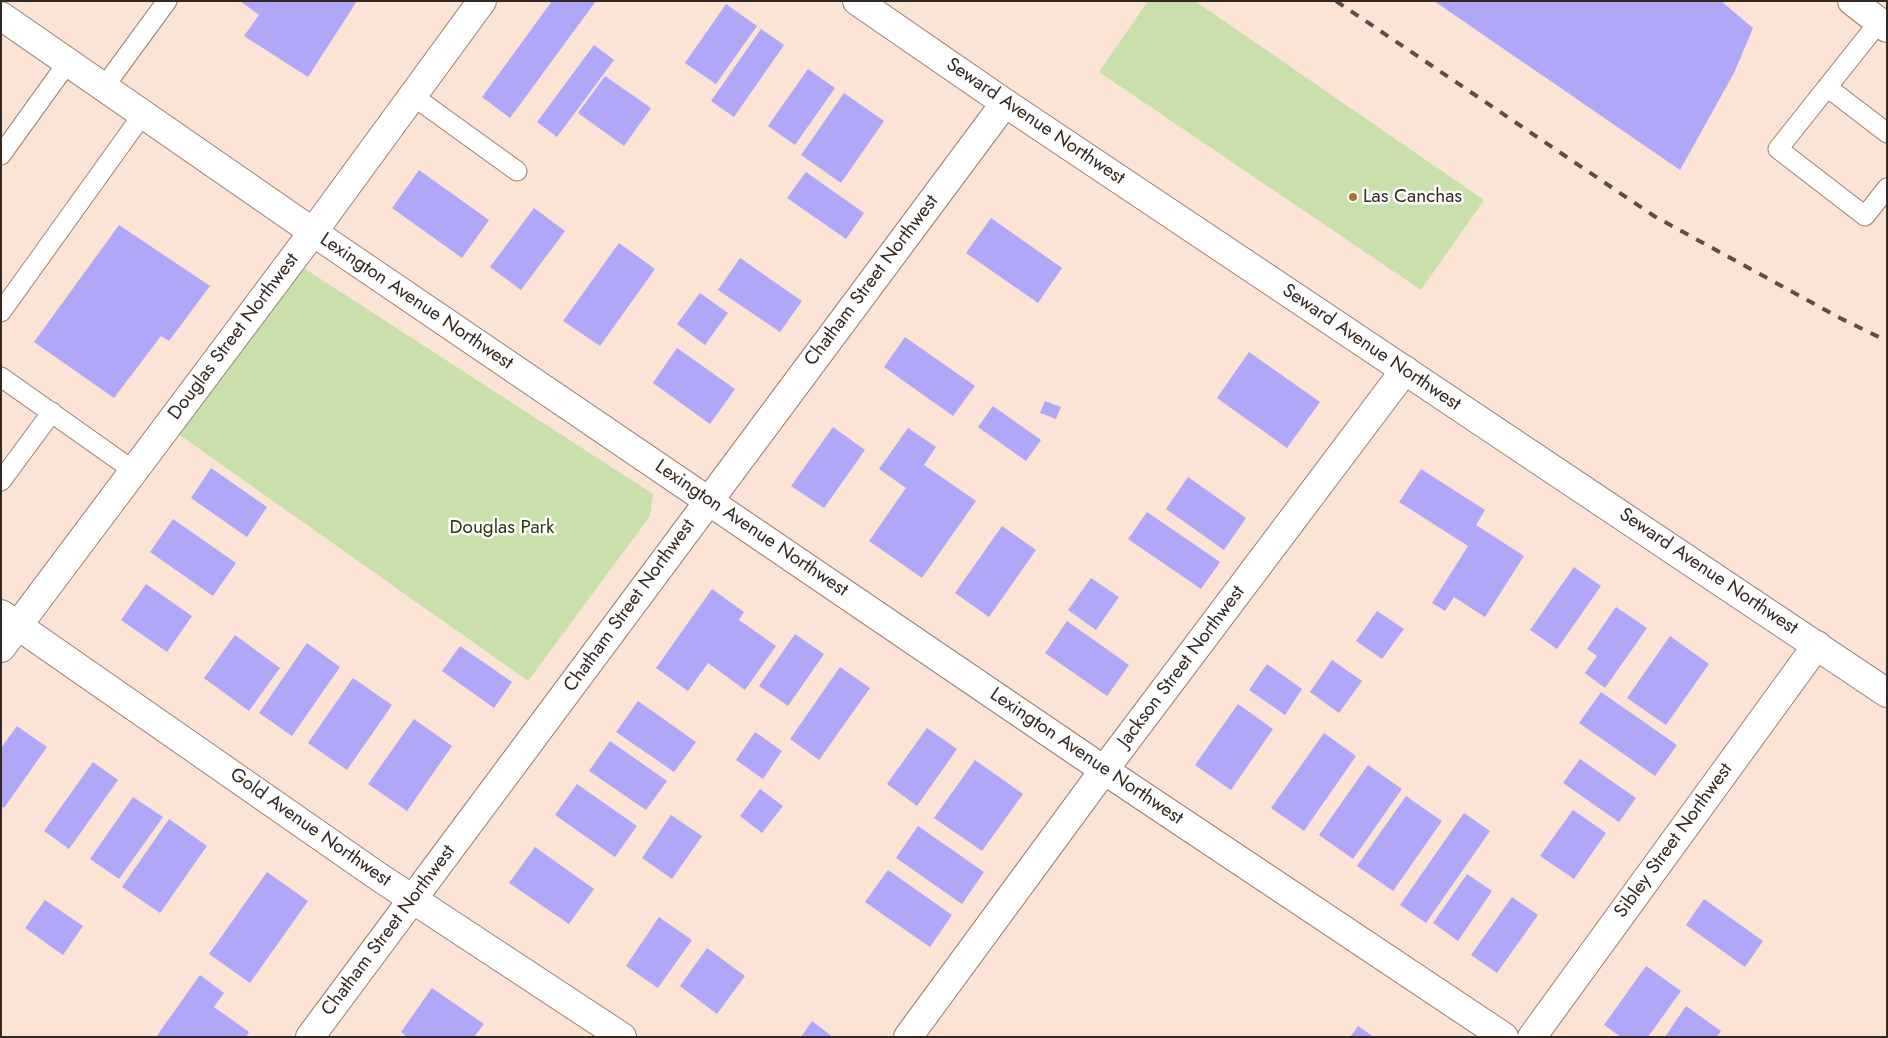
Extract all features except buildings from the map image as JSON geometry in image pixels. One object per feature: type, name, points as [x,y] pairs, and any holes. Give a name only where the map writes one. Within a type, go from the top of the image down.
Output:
[{"type":"street","name":"Douglas Street Northwest","points":[[1,648],[9,620],[134,471],[313,232],[482,1]]},
{"type":"street","name":"Seward Avenue Northwest","points":[[857,1],[1004,103],[1887,692]]},
{"type":"street","points":[[1852,1],[1883,25]]},
{"type":"street","name":"Lexington Avenue Northwest","points":[[1,16],[313,232],[1104,770],[1504,1037]]},
{"type":"street","name":"Chatham Street Northwest","points":[[310,1037],[1004,103]]},
{"type":"street","name":"Jackson Street Northwest","points":[[908,1037],[1104,770],[1405,370]]},
{"type":"street","name":"Gold Avenue Northwest","points":[[9,620],[413,899],[622,1037]]},
{"type":"street","name":"Sibley Street Northwest","points":[[1532,1037],[1817,645]]},
{"type":"lane","points":[[104,87],[167,1]]},
{"type":"lane","points":[[1883,25],[1827,87],[1778,149],[1865,216],[1887,188]]},
{"type":"lane","points":[[1,155],[68,62]]},
{"type":"lane","points":[[1827,87],[1887,134]]},
{"type":"lane","points":[[413,96],[517,172]]},
{"type":"lane","points":[[1,312],[8,287],[143,114]]},
{"type":"lane","points":[[1,377],[134,471]]},
{"type":"lane","points":[[1,481],[52,412]]},
{"type":"green space","points":[[1148,1],[1195,1],[1484,200],[1421,290],[1099,72]]},
{"type":"green space","name":"Douglas Park","points":[[299,265],[653,494],[650,516],[528,681],[174,431]]},
{"type":"railway","points":[[1336,1],[1654,216],[1840,318],[1887,341]]},
{"type":"place","name":"Las Canchas","points":[[1353,197]]}]
